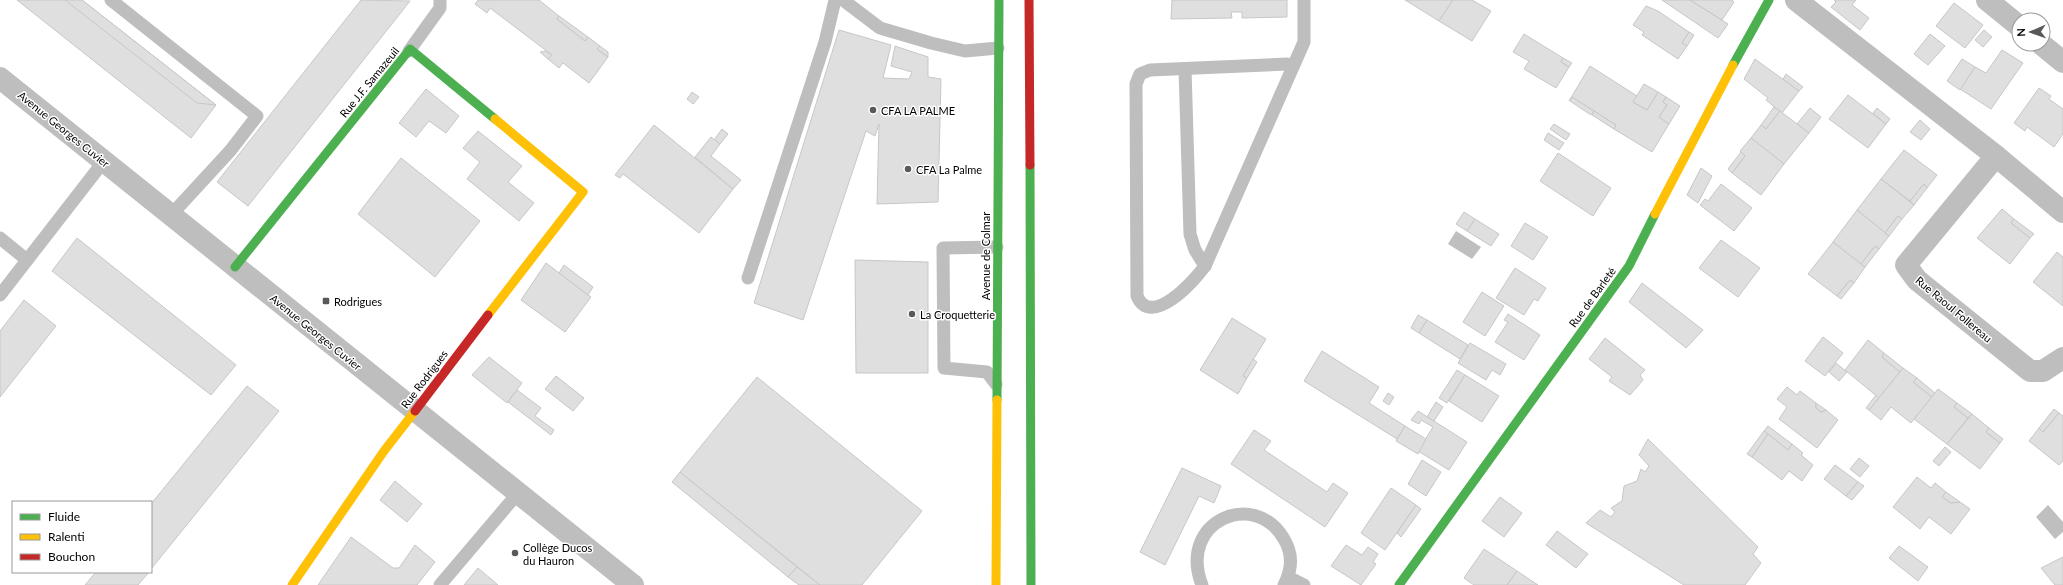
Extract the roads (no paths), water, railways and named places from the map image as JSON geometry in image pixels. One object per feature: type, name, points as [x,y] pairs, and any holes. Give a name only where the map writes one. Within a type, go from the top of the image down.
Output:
[{"type":"street","name":"Avenue de Colmar","points":[[996,585],[999,0]]},
{"type":"street","points":[[1029,0],[1031,585]]},
{"type":"street","name":"Rue de Barleté","points":[[1399,585],[1629,266],[1710,107],[1769,0]]},
{"type":"street","points":[[1796,0],[1996,156],[2063,212]]},
{"type":"street","points":[[1987,0],[2011,20]]},
{"type":"street","name":"Rue J.F. Samazeuil","points":[[235,266],[410,49],[583,192]]},
{"type":"street","points":[[2051,52],[2063,62]]},
{"type":"street","name":"Avenue Georges Cuvier","points":[[0,78],[633,585]]},
{"type":"street","name":"Rue Raoul Follereau","points":[[1996,156],[1906,265],[1917,280],[2030,371],[2043,371],[2063,358]]},
{"type":"street","name":"Rue Rodrigues","points":[[292,585],[384,451],[583,192]]},
{"type":"lane","points":[[111,0],[257,116],[230,151],[171,215]]},
{"type":"lane","points":[[409,50],[440,8],[440,0]]},
{"type":"lane","points":[[748,278],[825,42],[835,0]]},
{"type":"lane","points":[[843,0],[880,28],[965,51],[998,48]]},
{"type":"lane","points":[[1293,67],[1287,64],[1150,70],[1140,74],[1136,84],[1137,296],[1140,304],[1145,307],[1157,307],[1174,298],[1194,280],[1205,266],[1293,67],[1304,42],[1304,0]]},
{"type":"lane","points":[[1186,69],[1190,234],[1195,250],[1205,266]]},
{"type":"lane","points":[[0,295],[104,161]]},
{"type":"lane","points":[[0,238],[27,260]]},
{"type":"lane","points":[[996,384],[987,372],[944,368],[943,248],[997,247]]},
{"type":"lane","points":[[440,585],[518,493]]},
{"type":"lane","points":[[1202,585],[1196,572],[1196,556],[1200,541],[1209,528],[1222,519],[1237,514],[1254,515],[1268,521],[1280,532],[1288,546],[1291,561],[1286,581],[1304,585]]},
{"type":"place","name":"CFA LA PALME","points":[[873,110]]},
{"type":"place","name":"CFA La Palme","points":[[908,169]]},
{"type":"place","name":"Rodrigues","points":[[326,301]]},
{"type":"place","name":"La Croquetterie","points":[[912,314]]},
{"type":"place","name":"Collège Ducos du Hauron","points":[[515,553]]}]
